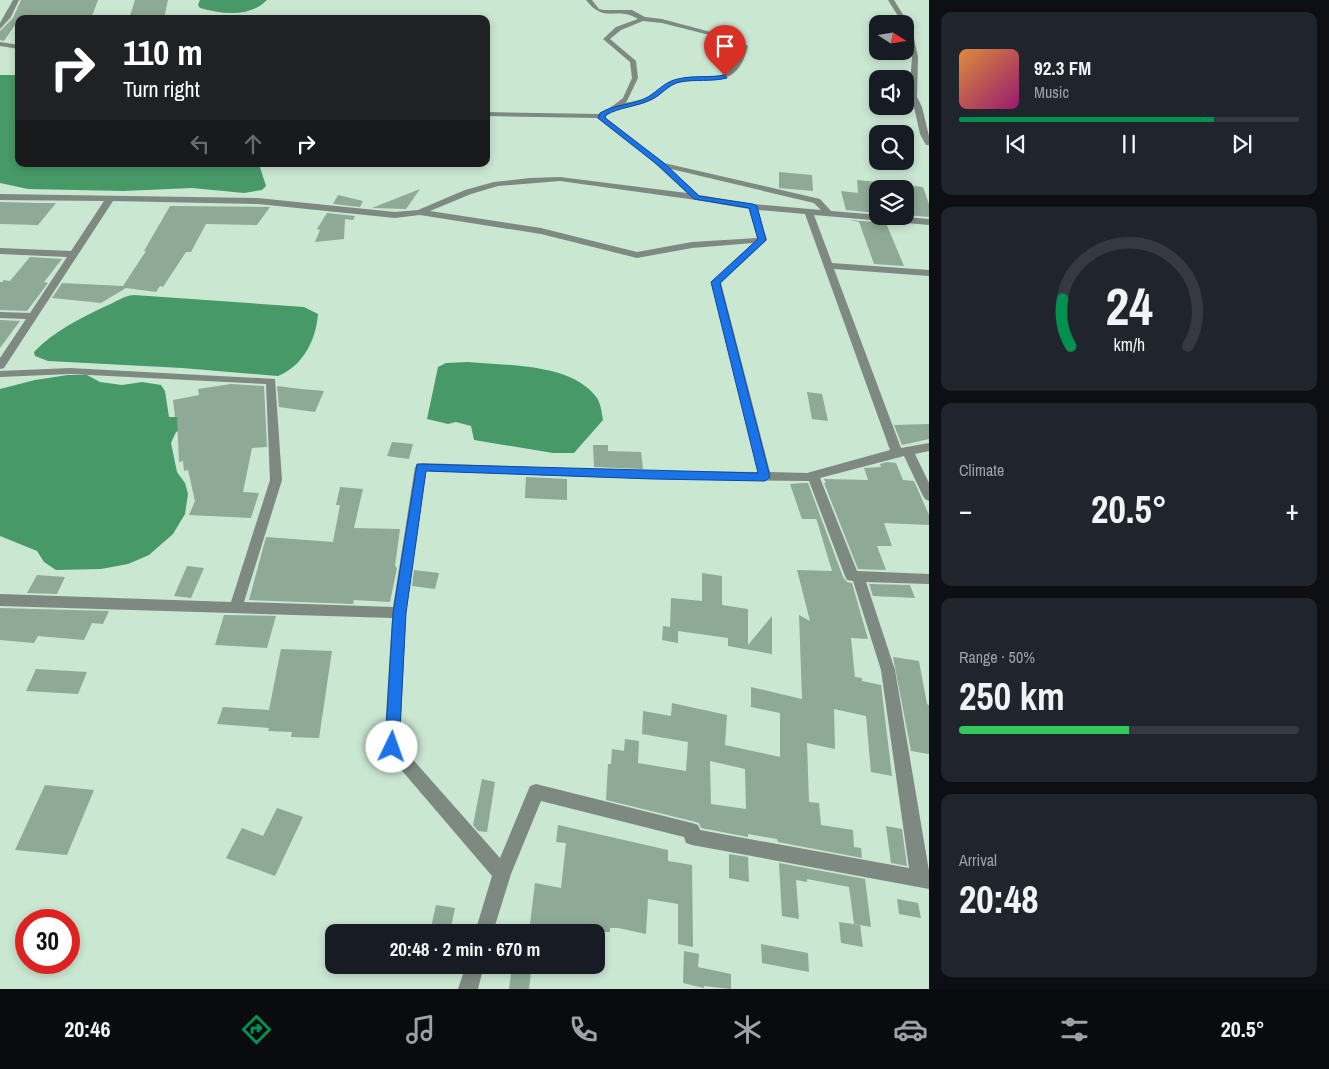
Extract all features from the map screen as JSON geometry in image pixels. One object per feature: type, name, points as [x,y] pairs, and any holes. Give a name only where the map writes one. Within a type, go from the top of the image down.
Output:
[{"type":"street","points":[[0,27],[8,17],[16,0]]},
{"type":"street","points":[[590,0],[597,10],[603,12],[632,12],[643,19]]},
{"type":"street","points":[[891,0],[909,29],[915,57],[913,97],[924,134],[929,144]]},
{"type":"street","points":[[490,114],[601,116],[606,111],[650,99],[658,90],[680,80],[714,79],[725,76],[742,59],[745,46],[735,40],[662,21],[643,19],[618,28],[606,39],[632,61],[635,78],[626,99],[616,108]]},
{"type":"street","points":[[0,44],[15,46]]},
{"type":"street","points":[[601,116],[601,118],[662,164],[696,198]]},
{"type":"street","points":[[662,164],[817,201],[828,213]]},
{"type":"street","points":[[420,212],[468,192],[497,184],[530,180],[569,180],[753,206],[928,223]]},
{"type":"street","points":[[0,196],[258,201],[394,215],[420,212],[540,231],[637,255],[692,245],[762,240]]},
{"type":"street","points":[[0,366],[110,199]]},
{"type":"street","points":[[753,206],[762,240]]},
{"type":"street","points":[[808,211],[902,452],[929,496]]},
{"type":"street","points":[[762,240],[716,282],[765,477]]},
{"type":"street","points":[[0,251],[74,254]]},
{"type":"street","points":[[828,266],[929,274]]},
{"type":"street","points":[[0,315],[33,316]]},
{"type":"street","points":[[0,374],[70,372],[271,381],[276,480],[236,608]]},
{"type":"street","points":[[502,874],[392,747],[399,613],[421,466],[653,475],[807,477],[902,452],[929,447]]},
{"type":"street","points":[[814,476],[852,576],[929,579]]},
{"type":"street","points":[[486,924],[502,874],[536,792],[692,831],[692,837],[925,880],[888,670],[858,576]]},
{"type":"street","points":[[0,600],[399,613]]},
{"type":"street","points":[[468,989],[472,974]]},
{"type":"shaded area","points":[[200,0],[267,0],[252,10],[226,13],[200,8],[198,5]]},
{"type":"shaded area","points":[[0,75],[15,75],[15,167],[260,167],[266,186],[262,190],[244,193],[192,188],[124,191],[28,189],[0,183]]},
{"type":"shaded area","points":[[134,295],[304,307],[318,314],[317,324],[307,351],[301,359],[287,372],[278,376],[182,368],[48,361],[35,356],[34,352],[67,326],[120,299]]},
{"type":"shaded area","points":[[468,362],[538,368],[572,378],[586,387],[597,398],[603,420],[574,453],[553,453],[474,440],[471,426],[456,422],[448,424],[427,419],[438,367],[446,363]]},
{"type":"shaded area","points":[[68,375],[87,375],[100,382],[122,385],[142,382],[161,385],[165,391],[169,417],[194,417],[187,429],[176,432],[171,443],[177,472],[185,483],[188,494],[185,514],[173,534],[149,555],[128,564],[101,569],[56,570],[44,562],[37,551],[0,536],[0,389],[35,380]]},
{"type":"building","points":[[21,0],[98,0],[92,15],[15,15],[15,25],[4,41],[0,40],[0,31],[13,18]]},
{"type":"building","points":[[135,0],[168,0],[165,15],[130,15]]},
{"type":"building","points":[[779,172],[812,175],[813,191],[779,188]]},
{"type":"building","points":[[857,180],[869,181],[869,212],[846,210],[841,191],[858,193]]},
{"type":"building","points":[[914,186],[923,187],[929,204],[929,217],[914,216]]},
{"type":"building","points":[[420,189],[406,209],[372,208]]},
{"type":"building","points":[[338,195],[363,201],[360,207],[333,204]]},
{"type":"building","points":[[0,202],[56,203],[38,225],[0,224]]},
{"type":"building","points":[[170,206],[270,207],[257,225],[206,224],[191,252],[186,252],[163,287],[160,286],[156,292],[126,288],[101,303],[52,298],[62,283],[123,286],[146,251],[144,251]]},
{"type":"building","points":[[327,213],[355,216],[353,220],[345,219],[344,239],[315,242],[320,230],[317,229]]},
{"type":"building","points":[[850,220],[869,222],[869,225],[887,225],[904,266],[874,264],[859,222]]},
{"type":"building","points":[[30,257],[62,259],[44,282],[48,283],[27,311],[0,310],[0,282],[3,282],[3,280],[10,281]]},
{"type":"building","points":[[0,320],[20,321],[0,348]]},
{"type":"building","points":[[231,384],[264,386],[267,447],[252,448],[243,492],[259,493],[251,518],[189,515],[195,501],[188,470],[184,471],[183,461],[179,462],[177,417],[175,417],[173,400],[199,395],[198,389]]},
{"type":"building","points":[[277,386],[324,391],[315,412],[279,407]]},
{"type":"building","points":[[807,392],[822,394],[828,421],[812,419]]},
{"type":"building","points":[[929,424],[929,439],[902,445],[894,425]]},
{"type":"building","points":[[392,442],[413,444],[409,459],[387,456]]},
{"type":"building","points":[[593,445],[608,445],[608,451],[641,452],[643,469],[594,467]]},
{"type":"building","points":[[887,462],[896,463],[903,480],[914,481],[929,515],[929,525],[884,523],[892,546],[877,546],[886,570],[858,569],[824,479],[868,480],[864,468],[881,467],[880,464]]},
{"type":"building","points":[[526,477],[567,479],[567,500],[525,498]]},
{"type":"building","points":[[808,483],[843,577],[847,582],[852,583],[868,639],[851,638],[855,677],[862,678],[862,681],[881,685],[892,776],[871,772],[866,716],[834,709],[835,749],[807,743],[809,802],[819,803],[821,825],[853,830],[854,847],[861,848],[862,858],[778,842],[777,839],[748,834],[748,837],[701,828],[699,823],[606,800],[608,764],[611,764],[612,749],[624,751],[625,739],[639,741],[638,763],[686,771],[688,742],[642,734],[643,711],[671,716],[672,703],[727,715],[725,745],[780,757],[780,713],[751,707],[751,687],[802,699],[799,615],[810,621],[797,570],[832,571],[817,521],[816,519],[802,519],[790,484]],"holes":[[[710,761],[745,769],[746,809],[711,804]]]},
{"type":"building","points":[[340,487],[363,489],[354,528],[400,529],[395,566],[397,568],[390,602],[354,600],[353,604],[249,600],[266,537],[333,542],[340,505],[336,505]]},
{"type":"building","points":[[187,566],[204,568],[191,598],[174,596]]},
{"type":"building","points":[[414,570],[439,573],[435,589],[412,586]]},
{"type":"building","points":[[702,573],[722,576],[722,605],[748,609],[748,645],[772,616],[772,654],[728,646],[728,638],[678,631],[678,643],[662,640],[663,626],[670,627],[671,598],[702,601]]},
{"type":"building","points":[[37,575],[65,577],[57,594],[27,593]]},
{"type":"building","points":[[869,584],[910,585],[915,598],[873,596]]},
{"type":"building","points":[[0,608],[109,611],[103,624],[92,623],[84,640],[38,636],[34,643],[0,640]]},
{"type":"building","points":[[224,615],[276,616],[267,648],[215,645]]},
{"type":"building","points":[[281,649],[332,651],[319,738],[291,737],[292,732],[268,731],[269,728],[217,724],[223,707],[269,710]]},
{"type":"building","points":[[893,657],[919,661],[927,704],[929,705],[929,754],[911,751]]},
{"type":"building","points":[[36,669],[87,672],[78,694],[26,691]]},
{"type":"building","points":[[482,779],[495,782],[487,832],[478,831],[473,825]]},
{"type":"building","points":[[45,785],[94,790],[67,855],[15,850]]},
{"type":"building","points":[[277,808],[303,817],[275,876],[226,858],[242,828],[263,836]]},
{"type":"building","points":[[558,825],[668,850],[668,861],[692,865],[693,947],[678,944],[678,904],[648,899],[646,934],[618,928],[610,928],[610,932],[605,932],[605,924],[530,924],[535,883],[561,888],[566,843],[556,842]]},
{"type":"building","points":[[886,826],[902,829],[907,866],[891,863]]},
{"type":"building","points":[[729,854],[748,857],[749,882],[729,878]]},
{"type":"building","points":[[779,863],[865,879],[871,927],[854,924],[849,887],[807,879],[807,882],[796,880],[799,919],[782,916]]},
{"type":"building","points":[[897,899],[918,903],[921,918],[899,914]]},
{"type":"building","points":[[436,905],[455,908],[452,924],[432,924]]},
{"type":"building","points":[[839,922],[860,925],[863,947],[841,943]]},
{"type":"building","points":[[761,944],[808,953],[809,972],[762,963]]},
{"type":"building","points":[[684,951],[699,954],[698,967],[731,974],[731,989],[704,986],[704,988],[683,983]]},
{"type":"building","points":[[511,974],[531,974],[529,989],[509,989]]},
{"type":"route","points":[[392,747],[399,613],[421,466],[653,475],[765,477],[716,282],[762,240],[753,206],[696,198],[662,164],[601,118],[602,114],[606,111],[650,99],[658,90],[671,83],[680,80],[714,79],[725,76]]}]
